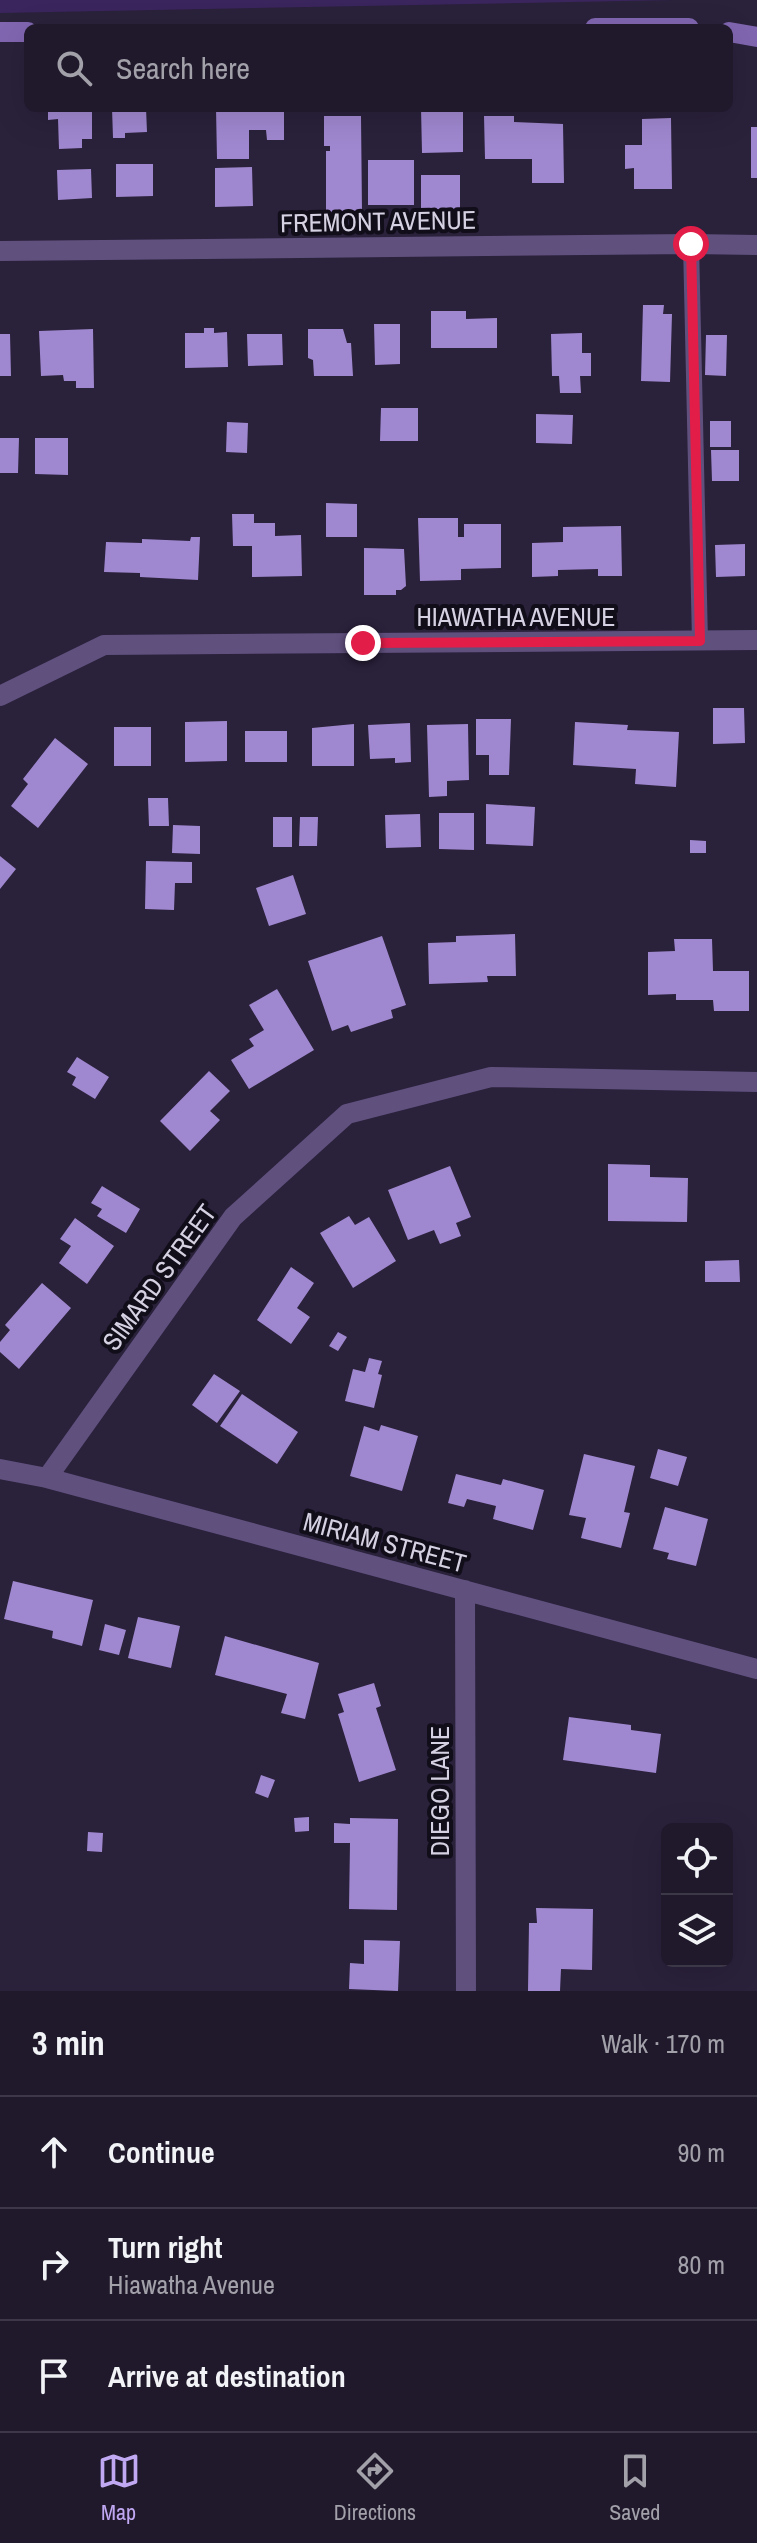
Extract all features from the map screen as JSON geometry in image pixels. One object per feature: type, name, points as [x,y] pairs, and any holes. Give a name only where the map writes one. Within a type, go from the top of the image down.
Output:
[{"type":"street","points":[[0,32],[24,32]]},
{"type":"street","points":[[733,33],[757,37]]},
{"type":"street","name":"FREMONT AVENUE","points":[[0,251],[757,245]]},
{"type":"street","name":"HIAWATHA AVENUE","points":[[0,696],[104,645],[757,640]]},
{"type":"street","name":"SIMARD STREET","points":[[47,1478],[233,1217],[347,1114],[491,1077],[757,1082]]},
{"type":"street","name":"MIRIAM STREET","points":[[0,1469],[47,1478],[757,1669]]},
{"type":"street","name":"DIEGO LANE","points":[[465,1590],[466,1991]]},
{"type":"lane","points":[[691,244],[700,641]]},
{"type":"shaded area","points":[[0,0],[673,0],[0,13]]},
{"type":"building","points":[[48,112],[92,112],[92,139],[82,139],[82,148],[59,149],[58,119],[48,120]]},
{"type":"building","points":[[112,112],[146,112],[147,132],[125,133],[125,138],[113,138]]},
{"type":"building","points":[[216,112],[284,112],[284,140],[267,140],[266,130],[249,130],[249,159],[217,159]]},
{"type":"building","points":[[421,112],[463,112],[463,152],[422,153]]},
{"type":"building","points":[[324,116],[361,116],[362,213],[326,213],[326,151],[330,151],[330,146],[324,146]]},
{"type":"building","points":[[484,116],[514,116],[514,122],[563,124],[564,183],[532,183],[532,159],[485,159]]},
{"type":"building","points":[[671,118],[672,189],[634,189],[634,168],[625,169],[625,145],[642,145],[642,119]]},
{"type":"building","points":[[751,127],[757,127],[757,178],[751,178]]},
{"type":"building","points":[[368,160],[414,160],[414,205],[368,205]]},
{"type":"building","points":[[116,164],[153,164],[153,196],[116,197]]},
{"type":"building","points":[[252,167],[253,206],[215,207],[215,168]]},
{"type":"building","points":[[91,169],[92,198],[58,200],[57,170]]},
{"type":"building","points":[[421,175],[460,175],[460,209],[421,209]]},
{"type":"building","points":[[643,305],[664,305],[663,314],[672,314],[670,382],[641,381]]},
{"type":"building","points":[[431,311],[466,311],[466,319],[497,318],[497,348],[431,348]]},
{"type":"building","points":[[374,324],[400,324],[400,364],[375,365]]},
{"type":"building","points":[[204,328],[214,328],[214,333],[227,332],[228,367],[185,368],[185,333],[204,333]]},
{"type":"building","points":[[93,329],[94,388],[76,388],[76,381],[64,381],[63,375],[41,376],[39,331]]},
{"type":"building","points":[[308,329],[343,329],[347,343],[351,343],[353,376],[314,376],[313,360],[308,358]]},
{"type":"building","points":[[582,333],[582,353],[591,353],[591,376],[580,376],[581,393],[560,393],[559,376],[552,376],[551,334]]},
{"type":"building","points":[[0,334],[10,334],[11,376],[0,376]]},
{"type":"building","points":[[247,334],[282,334],[283,365],[248,366]]},
{"type":"building","points":[[706,335],[727,335],[726,376],[705,375]]},
{"type":"building","points":[[381,408],[418,408],[418,441],[380,441]]},
{"type":"building","points":[[536,414],[573,415],[572,444],[536,443]]},
{"type":"building","points":[[710,421],[731,421],[731,447],[710,447]]},
{"type":"building","points":[[227,422],[248,423],[247,453],[226,452]]},
{"type":"building","points":[[0,438],[19,438],[18,473],[0,473]]},
{"type":"building","points":[[35,438],[68,438],[68,475],[35,474]]},
{"type":"building","points":[[711,450],[739,450],[739,481],[712,481]]},
{"type":"building","points":[[326,503],[357,504],[357,537],[326,537]]},
{"type":"building","points":[[232,514],[254,514],[254,523],[275,523],[275,536],[301,535],[302,576],[252,577],[252,546],[233,546]]},
{"type":"building","points":[[418,518],[458,518],[458,537],[464,537],[464,524],[501,524],[501,568],[461,569],[461,580],[420,581]]},
{"type":"building","points":[[621,526],[622,576],[598,576],[598,569],[558,570],[558,576],[532,577],[532,543],[563,542],[563,527]]},
{"type":"building","points":[[191,537],[200,537],[198,580],[104,572],[106,542],[142,543],[142,539],[190,541]]},
{"type":"building","points":[[745,544],[745,576],[716,577],[715,545]]},
{"type":"building","points":[[364,548],[404,549],[406,586],[396,590],[396,595],[364,595]]},
{"type":"building","points":[[713,708],[744,708],[745,743],[713,744]]},
{"type":"building","points":[[476,719],[511,719],[509,775],[489,775],[489,755],[476,755]]},
{"type":"building","points":[[227,721],[227,761],[185,762],[185,722]]},
{"type":"building","points":[[575,722],[628,725],[627,730],[679,732],[676,787],[635,784],[636,769],[573,765]]},
{"type":"building","points":[[410,723],[411,762],[395,763],[395,758],[370,759],[368,725]]},
{"type":"building","points":[[354,724],[354,766],[312,766],[312,728]]},
{"type":"building","points":[[468,724],[469,780],[447,781],[447,796],[429,797],[427,725]]},
{"type":"building","points":[[114,727],[151,727],[151,766],[114,766]]},
{"type":"building","points":[[245,731],[287,731],[287,762],[245,762]]},
{"type":"building","points":[[55,738],[88,764],[38,828],[11,806],[28,784],[23,779]]},
{"type":"building","points":[[148,798],[168,798],[169,826],[149,826]]},
{"type":"building","points":[[486,804],[535,807],[533,846],[486,844]]},
{"type":"building","points":[[439,813],[474,813],[474,850],[439,849]]},
{"type":"building","points":[[420,814],[421,847],[386,848],[385,815]]},
{"type":"building","points":[[273,817],[292,817],[292,847],[273,847]]},
{"type":"building","points":[[300,817],[318,817],[317,846],[299,846]]},
{"type":"building","points":[[173,825],[200,826],[200,854],[172,853]]},
{"type":"building","points":[[690,840],[706,841],[706,853],[690,853]]},
{"type":"building","points":[[0,856],[16,869],[0,889]]},
{"type":"building","points":[[146,861],[192,862],[192,883],[175,883],[174,910],[145,909]]},
{"type":"building","points":[[293,875],[306,914],[269,926],[256,888]]},
{"type":"building","points":[[515,934],[516,976],[487,976],[488,982],[429,984],[428,943],[456,942],[456,936]]},
{"type":"building","points":[[382,936],[406,1005],[391,1010],[393,1018],[351,1032],[348,1025],[332,1031],[308,961]]},
{"type":"building","points":[[674,939],[712,939],[713,971],[749,971],[749,1011],[714,1011],[713,1000],[676,1000],[676,994],[648,995],[648,952],[675,951]]},
{"type":"building","points":[[277,989],[314,1050],[249,1089],[231,1060],[254,1046],[249,1039],[264,1030],[249,1005]]},
{"type":"building","points":[[77,1057],[109,1077],[95,1099],[72,1085],[76,1077],[67,1072]]},
{"type":"building","points":[[209,1071],[230,1091],[210,1111],[220,1120],[190,1151],[160,1121]]},
{"type":"building","points":[[608,1164],[650,1165],[650,1177],[688,1178],[687,1222],[608,1221]]},
{"type":"building","points":[[450,1166],[471,1217],[456,1223],[461,1236],[440,1244],[434,1230],[408,1240],[388,1190]]},
{"type":"building","points":[[102,1186],[140,1209],[126,1233],[97,1216],[102,1209],[91,1203]]},
{"type":"building","points":[[349,1216],[355,1225],[369,1217],[396,1261],[353,1288],[320,1233]]},
{"type":"building","points":[[75,1218],[114,1246],[87,1284],[59,1263],[71,1246],[60,1239]]},
{"type":"building","points":[[739,1260],[740,1282],[705,1282],[705,1261]]},
{"type":"building","points":[[291,1267],[314,1283],[297,1308],[310,1317],[291,1344],[257,1320]]},
{"type":"building","points":[[42,1283],[71,1308],[19,1369],[0,1352],[0,1342],[10,1330],[5,1325]]},
{"type":"building","points":[[338,1332],[347,1337],[338,1351],[329,1346]]},
{"type":"building","points":[[369,1358],[382,1361],[374,1408],[345,1401],[353,1369],[365,1372]]},
{"type":"building","points":[[214,1374],[240,1391],[217,1423],[192,1405]]},
{"type":"building","points":[[242,1394],[298,1432],[277,1464],[220,1426]]},
{"type":"building","points":[[381,1425],[418,1436],[402,1491],[350,1476],[364,1426],[379,1431]]},
{"type":"building","points":[[658,1449],[687,1457],[678,1486],[650,1478]]},
{"type":"building","points":[[584,1454],[635,1466],[624,1512],[630,1513],[621,1548],[581,1538],[586,1518],[569,1515]]},
{"type":"building","points":[[456,1474],[501,1485],[503,1479],[544,1490],[533,1530],[493,1519],[496,1506],[467,1499],[464,1507],[448,1503]]},
{"type":"building","points":[[665,1507],[708,1519],[696,1566],[667,1559],[669,1553],[653,1549]]},
{"type":"building","points":[[13,1581],[93,1600],[82,1646],[52,1638],[53,1631],[4,1619]]},
{"type":"building","points":[[138,1617],[180,1626],[171,1668],[128,1658]]},
{"type":"building","points":[[105,1624],[126,1630],[119,1655],[99,1650]]},
{"type":"building","points":[[225,1636],[319,1663],[305,1719],[281,1713],[287,1694],[215,1675]]},
{"type":"building","points":[[374,1683],[381,1706],[376,1708],[396,1770],[359,1782],[338,1714],[344,1712],[338,1694]]},
{"type":"building","points":[[569,1717],[631,1725],[631,1730],[661,1734],[656,1773],[563,1760]]},
{"type":"building","points":[[261,1775],[275,1780],[268,1798],[255,1793]]},
{"type":"building","points":[[309,1817],[309,1831],[295,1832],[294,1818]]},
{"type":"building","points":[[350,1818],[398,1819],[397,1910],[349,1909],[350,1843],[334,1843],[334,1823],[350,1824]]},
{"type":"building","points":[[88,1832],[103,1833],[102,1852],[87,1851]]},
{"type":"building","points":[[536,1908],[593,1909],[592,1970],[561,1969],[560,1991],[528,1991],[529,1923],[537,1923]]},
{"type":"building","points":[[364,1940],[400,1941],[398,1991],[349,1989],[350,1963],[364,1964]]},
{"type":"route","points":[[363,643],[700,641],[691,244]]}]
